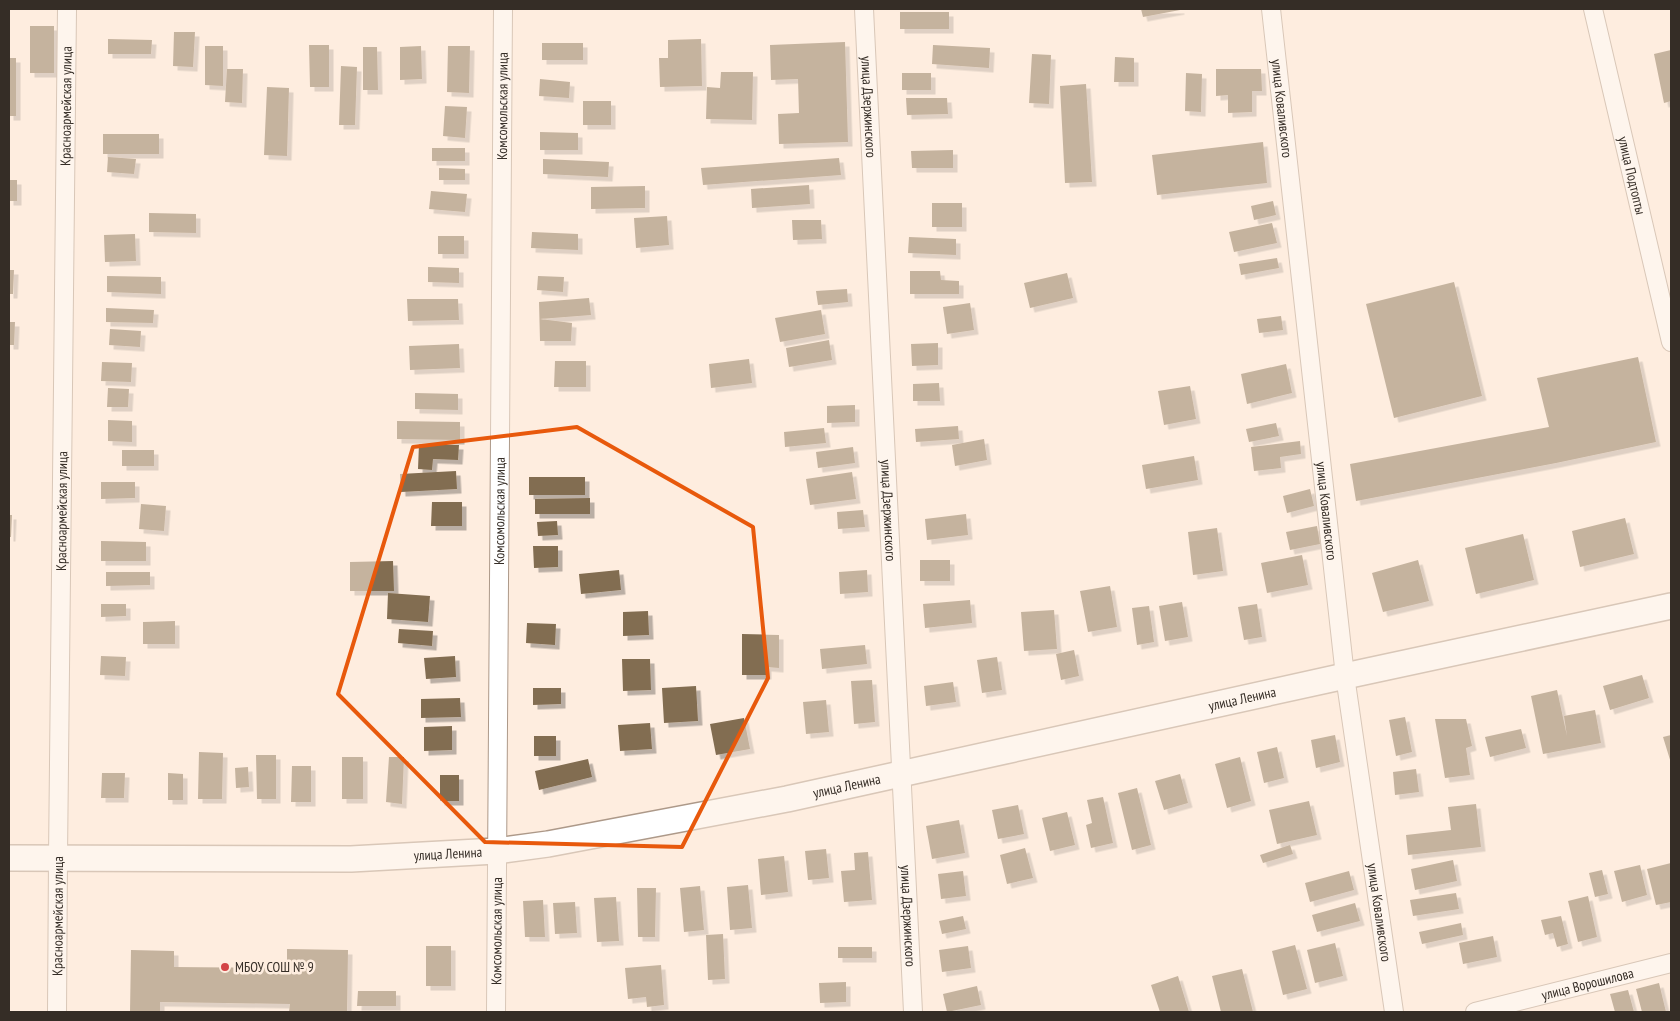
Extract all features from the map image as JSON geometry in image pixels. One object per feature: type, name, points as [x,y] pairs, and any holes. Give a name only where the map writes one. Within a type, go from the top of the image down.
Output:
[{"type":"street","name":"Красноармейская улица","points":[[58,1012],[58,858],[68,9]]},
{"type":"street","name":"Комсомольская улица","points":[[496,1012],[504,9]]},
{"type":"street","name":"улица Дзержинского","points":[[864,9],[903,774],[913,1012]]},
{"type":"street","name":"улица Коваливского","points":[[1271,9],[1345,676],[1394,1012]]},
{"type":"street","name":"улица Подтопты","points":[[1593,9],[1671,342]]},
{"type":"street","name":"улица Ленина","points":[[9,858],[351,859],[496,851],[548,844],[787,799],[1671,606]]},
{"type":"street","name":"улица Ворошилова","points":[[1475,1012],[1671,963]]},
{"type":"highlighted area","points":[[577,427],[753,527],[768,678],[682,847],[485,842],[338,694],[413,447]]},
{"type":"building","points":[[1141,9],[1180,9],[1180,10],[1143,17]]},
{"type":"building","points":[[900,12],[949,12],[949,29],[900,29]]},
{"type":"building","points":[[30,26],[54,26],[54,73],[30,73]]},
{"type":"building","points":[[174,32],[195,32],[193,67],[173,66]]},
{"type":"building","points":[[108,39],[152,40],[151,54],[108,54]]},
{"type":"building","points":[[701,39],[702,86],[660,87],[659,58],[668,58],[668,40]]},
{"type":"building","points":[[845,42],[848,142],[779,144],[778,114],[799,113],[798,79],[771,80],[770,45]]},
{"type":"building","points":[[542,43],[583,43],[583,60],[542,60]]},
{"type":"building","points":[[309,45],[329,45],[329,87],[310,87]]},
{"type":"building","points":[[933,45],[990,48],[989,68],[932,64]]},
{"type":"building","points":[[205,46],[223,46],[223,86],[205,85]]},
{"type":"building","points":[[421,46],[422,79],[400,80],[400,47]]},
{"type":"building","points":[[448,46],[470,46],[469,93],[447,92]]},
{"type":"building","points":[[363,47],[377,47],[378,90],[363,90]]},
{"type":"building","points":[[1671,50],[1671,101],[1664,103],[1654,54]]},
{"type":"building","points":[[1032,54],[1051,55],[1049,104],[1029,103]]},
{"type":"building","points":[[1115,57],[1134,58],[1134,82],[1114,82]]},
{"type":"building","points":[[9,58],[16,58],[16,116],[9,116]]},
{"type":"building","points":[[341,66],[357,67],[355,125],[339,125]]},
{"type":"building","points":[[227,69],[243,69],[242,103],[225,102]]},
{"type":"building","points":[[1216,69],[1261,69],[1262,91],[1252,91],[1252,112],[1228,113],[1228,95],[1216,96]]},
{"type":"building","points":[[721,72],[753,72],[752,120],[706,119],[707,87],[720,88]]},
{"type":"building","points":[[902,73],[931,73],[931,90],[902,90]]},
{"type":"building","points":[[1186,73],[1202,74],[1201,112],[1185,111]]},
{"type":"building","points":[[540,79],[570,82],[569,98],[539,96]]},
{"type":"building","points":[[1086,84],[1092,182],[1065,183],[1060,86]]},
{"type":"building","points":[[267,87],[289,88],[287,156],[264,155]]},
{"type":"building","points":[[906,98],[947,98],[948,114],[907,115]]},
{"type":"building","points":[[583,101],[611,101],[611,125],[583,125]]},
{"type":"building","points":[[445,106],[467,107],[465,138],[443,136]]},
{"type":"building","points":[[540,132],[578,133],[578,150],[540,150]]},
{"type":"building","points":[[103,134],[159,134],[159,154],[103,154]]},
{"type":"building","points":[[1263,142],[1267,183],[1157,195],[1152,155]]},
{"type":"building","points":[[432,148],[465,148],[465,161],[432,161]]},
{"type":"building","points":[[953,150],[953,168],[912,168],[911,151]]},
{"type":"building","points":[[108,157],[136,159],[134,174],[107,172]]},
{"type":"building","points":[[839,158],[841,175],[703,185],[701,168]]},
{"type":"building","points":[[543,159],[609,162],[608,177],[543,174]]},
{"type":"building","points":[[439,168],[465,169],[465,180],[439,180]]},
{"type":"building","points":[[9,180],[17,180],[17,201],[9,201]]},
{"type":"building","points":[[809,185],[810,204],[752,208],[751,189]]},
{"type":"building","points":[[645,186],[645,208],[591,209],[591,187]]},
{"type":"building","points":[[431,191],[467,194],[465,212],[429,209]]},
{"type":"building","points":[[1273,201],[1276,215],[1254,220],[1251,206]]},
{"type":"building","points":[[932,203],[962,203],[962,227],[932,227]]},
{"type":"building","points":[[149,213],[196,214],[196,233],[149,232]]},
{"type":"building","points":[[667,216],[669,245],[636,248],[634,218]]},
{"type":"building","points":[[792,220],[821,220],[822,239],[793,240]]},
{"type":"building","points":[[1272,223],[1277,243],[1234,252],[1229,232]]},
{"type":"building","points":[[532,232],[578,234],[578,250],[531,248]]},
{"type":"building","points":[[135,234],[136,261],[105,262],[104,235]]},
{"type":"building","points":[[438,236],[464,236],[464,254],[438,254]]},
{"type":"building","points":[[909,237],[956,239],[956,255],[908,253]]},
{"type":"building","points":[[1277,258],[1279,268],[1241,275],[1239,264]]},
{"type":"building","points":[[428,267],[459,268],[459,283],[428,282]]},
{"type":"building","points":[[9,270],[14,270],[13,294],[9,294]]},
{"type":"building","points":[[910,271],[940,271],[941,280],[959,281],[959,294],[910,294]]},
{"type":"building","points":[[1067,273],[1073,298],[1030,308],[1024,283]]},
{"type":"building","points":[[107,276],[161,277],[161,294],[107,292]]},
{"type":"building","points":[[538,276],[564,277],[563,292],[537,290]]},
{"type":"building","points":[[1454,282],[1482,396],[1394,418],[1366,304]]},
{"type":"building","points":[[847,289],[848,302],[818,305],[816,291]]},
{"type":"building","points":[[589,298],[591,315],[540,319],[572,323],[571,341],[540,341],[539,302]]},
{"type":"building","points":[[407,299],[458,299],[459,320],[408,321]]},
{"type":"building","points":[[970,303],[974,330],[947,334],[943,307]]},
{"type":"building","points":[[106,308],[154,310],[153,323],[106,322]]},
{"type":"building","points":[[821,310],[825,334],[780,342],[775,318]]},
{"type":"building","points":[[1281,316],[1283,330],[1259,333],[1257,319]]},
{"type":"building","points":[[9,322],[15,322],[14,345],[9,345]]},
{"type":"building","points":[[110,329],[141,331],[140,347],[109,345]]},
{"type":"building","points":[[829,340],[832,360],[789,367],[786,348]]},
{"type":"building","points":[[938,343],[938,365],[912,366],[911,344]]},
{"type":"building","points":[[459,344],[460,368],[410,370],[409,346]]},
{"type":"building","points":[[1638,357],[1656,442],[1356,501],[1350,464],[1549,427],[1537,378]]},
{"type":"building","points":[[749,359],[752,383],[711,388],[709,364]]},
{"type":"building","points":[[555,361],[586,361],[586,387],[554,387]]},
{"type":"building","points":[[102,362],[132,363],[131,382],[101,381]]},
{"type":"building","points":[[1286,364],[1292,393],[1247,404],[1241,374]]},
{"type":"building","points":[[939,383],[940,401],[913,401],[913,384]]},
{"type":"building","points":[[1190,386],[1196,419],[1164,425],[1158,391]]},
{"type":"building","points":[[108,388],[129,389],[128,407],[107,407]]},
{"type":"building","points":[[415,393],[458,394],[458,410],[415,409]]},
{"type":"building","points":[[855,405],[855,422],[827,423],[827,406]]},
{"type":"building","points":[[108,420],[132,421],[132,442],[108,441]]},
{"type":"building","points":[[397,421],[460,422],[460,440],[397,439]]},
{"type":"building","points":[[1276,423],[1279,436],[1249,442],[1246,429]]},
{"type":"building","points":[[958,426],[959,439],[916,442],[915,429]]},
{"type":"building","points":[[824,428],[826,443],[785,447],[784,432]]},
{"type":"building","points":[[984,439],[987,460],[955,466],[952,445]]},
{"type":"building","points":[[1300,441],[1301,454],[1280,457],[1281,468],[1254,471],[1251,447]]},
{"type":"building","points":[[419,444],[459,445],[458,460],[433,459],[432,470],[418,469]]},
{"type":"building","points":[[853,447],[855,463],[818,468],[816,452]]},
{"type":"building","points":[[122,450],[154,450],[154,466],[122,466]]},
{"type":"building","points":[[1194,456],[1198,480],[1146,489],[1142,465]]},
{"type":"building","points":[[456,471],[457,489],[401,492],[400,474]]},
{"type":"building","points":[[852,472],[856,499],[810,505],[806,479]]},
{"type":"building","points":[[529,477],[585,477],[585,495],[529,495]]},
{"type":"building","points":[[101,482],[135,482],[135,498],[101,499]]},
{"type":"building","points":[[1310,489],[1314,506],[1287,513],[1283,496]]},
{"type":"building","points":[[590,498],[590,514],[535,514],[535,499]]},
{"type":"building","points":[[432,502],[462,502],[462,526],[431,526]]},
{"type":"building","points":[[141,504],[166,506],[164,531],[139,529]]},
{"type":"building","points":[[863,510],[865,527],[838,529],[837,512]]},
{"type":"building","points":[[966,514],[968,535],[927,540],[925,519]]},
{"type":"building","points":[[9,515],[12,515],[11,537],[9,537]]},
{"type":"building","points":[[1625,518],[1634,554],[1580,567],[1572,531]]},
{"type":"building","points":[[557,521],[558,535],[538,536],[537,522]]},
{"type":"building","points":[[1317,526],[1320,544],[1290,550],[1286,532]]},
{"type":"building","points":[[1217,528],[1223,571],[1193,575],[1188,532]]},
{"type":"building","points":[[1523,534],[1534,580],[1476,594],[1465,548]]},
{"type":"building","points":[[101,541],[146,542],[146,561],[101,561]]},
{"type":"building","points":[[533,546],[558,546],[558,567],[534,568]]},
{"type":"building","points":[[1302,555],[1308,585],[1267,593],[1261,563]]},
{"type":"building","points":[[920,560],[950,560],[950,581],[920,581]]},
{"type":"building","points":[[1418,560],[1429,601],[1383,612],[1372,573]]},
{"type":"building","points":[[393,561],[394,591],[350,591],[350,562]]},
{"type":"building","points":[[619,570],[621,590],[581,594],[579,574]]},
{"type":"building","points":[[867,570],[868,592],[840,594],[839,572]]},
{"type":"building","points":[[106,572],[150,572],[150,585],[106,586]]},
{"type":"building","points":[[1110,586],[1117,627],[1088,632],[1080,591]]},
{"type":"building","points":[[388,593],[430,596],[428,622],[387,619]]},
{"type":"building","points":[[970,600],[972,623],[925,628],[923,604]]},
{"type":"building","points":[[1182,602],[1188,637],[1165,641],[1159,606]]},
{"type":"building","points":[[101,604],[126,604],[126,616],[101,617]]},
{"type":"building","points":[[1257,604],[1262,637],[1244,640],[1238,607]]},
{"type":"building","points":[[1149,606],[1154,642],[1137,645],[1132,608]]},
{"type":"building","points":[[1054,610],[1057,649],[1024,651],[1021,612]]},
{"type":"building","points":[[648,611],[649,635],[623,636],[623,612]]},
{"type":"building","points":[[175,621],[175,644],[143,644],[143,622]]},
{"type":"building","points":[[527,623],[556,624],[555,645],[526,643]]},
{"type":"building","points":[[399,629],[433,631],[432,646],[398,643]]},
{"type":"building","points":[[742,634],[779,635],[779,668],[767,667],[767,675],[742,675]]},
{"type":"building","points":[[865,645],[867,664],[822,669],[820,649]]},
{"type":"building","points":[[1074,650],[1079,676],[1061,680],[1056,654]]},
{"type":"building","points":[[101,656],[126,657],[125,676],[100,675]]},
{"type":"building","points":[[455,656],[456,677],[426,679],[424,658]]},
{"type":"building","points":[[997,657],[1002,690],[982,693],[977,660]]},
{"type":"building","points":[[622,659],[650,659],[651,690],[623,691]]},
{"type":"building","points":[[1642,675],[1649,698],[1610,710],[1603,686]]},
{"type":"building","points":[[872,680],[875,722],[854,724],[851,681]]},
{"type":"building","points":[[953,682],[956,702],[926,706],[924,686]]},
{"type":"building","points":[[696,686],[698,721],[664,723],[662,688]]},
{"type":"building","points":[[533,688],[561,688],[561,704],[533,705]]},
{"type":"building","points":[[1557,690],[1567,736],[1564,716],[1595,710],[1601,743],[1543,754],[1531,696]]},
{"type":"building","points":[[460,698],[461,717],[421,718],[421,699]]},
{"type":"building","points":[[826,700],[829,732],[806,734],[803,702]]},
{"type":"building","points":[[1405,717],[1412,752],[1396,756],[1389,720]]},
{"type":"building","points":[[744,718],[750,749],[716,755],[710,724]]},
{"type":"building","points":[[1435,719],[1466,719],[1472,746],[1466,748],[1470,775],[1445,778]]},
{"type":"building","points":[[650,723],[652,749],[620,751],[618,725]]},
{"type":"building","points":[[452,726],[452,750],[424,751],[424,727]]},
{"type":"building","points":[[1521,729],[1526,748],[1490,757],[1485,737]]},
{"type":"building","points":[[1335,735],[1340,762],[1316,768],[1311,740]]},
{"type":"building","points":[[1671,735],[1671,763],[1663,737]]},
{"type":"building","points":[[534,736],[556,736],[556,756],[534,756]]},
{"type":"building","points":[[1277,747],[1284,778],[1264,783],[1257,752]]},
{"type":"building","points":[[199,752],[223,753],[222,799],[198,799]]},
{"type":"building","points":[[256,755],[276,755],[276,799],[257,799]]},
{"type":"building","points":[[342,757],[363,757],[363,799],[342,799]]},
{"type":"building","points":[[389,757],[404,757],[402,804],[386,802]]},
{"type":"building","points":[[1240,757],[1251,801],[1227,808],[1215,764]]},
{"type":"building","points":[[588,759],[592,777],[539,790],[535,771]]},
{"type":"building","points":[[292,766],[311,766],[311,802],[291,802]]},
{"type":"building","points":[[248,767],[249,787],[236,788],[235,768]]},
{"type":"building","points":[[1416,769],[1419,792],[1395,795],[1393,772]]},
{"type":"building","points":[[102,773],[125,773],[124,798],[101,798]]},
{"type":"building","points":[[168,773],[183,774],[183,800],[168,800]]},
{"type":"building","points":[[1180,774],[1188,803],[1164,810],[1155,781]]},
{"type":"building","points":[[440,775],[459,775],[459,801],[440,801]]},
{"type":"building","points":[[1137,788],[1151,845],[1132,850],[1118,793]]},
{"type":"building","points":[[1103,797],[1113,843],[1091,848],[1086,825],[1092,823],[1087,800]]},
{"type":"building","points":[[1309,801],[1317,835],[1277,844],[1269,810]]},
{"type":"building","points":[[1476,804],[1481,847],[1408,855],[1406,835],[1451,830],[1448,807]]},
{"type":"building","points":[[1018,805],[1024,834],[998,839],[992,810]]},
{"type":"building","points":[[1067,812],[1075,845],[1050,851],[1042,818]]},
{"type":"building","points":[[959,820],[965,853],[932,859],[926,826]]},
{"type":"building","points":[[1290,845],[1293,854],[1263,863],[1260,855]]},
{"type":"building","points":[[1025,848],[1033,878],[1007,884],[1000,855]]},
{"type":"building","points":[[826,849],[829,878],[808,880],[805,851]]},
{"type":"building","points":[[868,852],[872,900],[844,902],[841,871],[855,870],[854,853]]},
{"type":"building","points":[[784,856],[788,892],[761,895],[758,859]]},
{"type":"building","points":[[1453,860],[1457,881],[1415,890],[1411,869]]},
{"type":"building","points":[[1671,863],[1671,902],[1656,905],[1647,869]]},
{"type":"building","points":[[1640,865],[1647,895],[1622,902],[1614,871]]},
{"type":"building","points":[[1602,870],[1608,894],[1595,897],[1589,873]]},
{"type":"building","points":[[963,871],[966,896],[941,899],[938,874]]},
{"type":"building","points":[[1349,871],[1354,890],[1310,902],[1305,883]]},
{"type":"building","points":[[748,885],[752,928],[730,930],[727,887]]},
{"type":"building","points":[[700,886],[704,930],[684,932],[680,888]]},
{"type":"building","points":[[637,888],[656,888],[655,937],[638,937]]},
{"type":"building","points":[[1456,893],[1459,909],[1413,916],[1410,900]]},
{"type":"building","points":[[1588,896],[1597,937],[1578,942],[1568,901]]},
{"type":"building","points":[[616,897],[619,941],[597,942],[594,898]]},
{"type":"building","points":[[543,900],[545,937],[525,937],[523,901]]},
{"type":"building","points":[[575,902],[577,933],[555,934],[553,903]]},
{"type":"building","points":[[1355,903],[1360,921],[1317,932],[1312,915]]},
{"type":"building","points":[[963,916],[966,929],[942,934],[939,921]]},
{"type":"building","points":[[1561,916],[1568,944],[1557,947],[1553,933],[1545,935],[1541,920]]},
{"type":"building","points":[[1461,923],[1463,935],[1422,944],[1419,932]]},
{"type":"building","points":[[723,934],[725,979],[708,980],[706,935]]},
{"type":"building","points":[[1493,936],[1497,957],[1463,964],[1459,943]]},
{"type":"building","points":[[1335,943],[1343,976],[1315,983],[1307,950]]},
{"type":"building","points":[[1295,945],[1307,989],[1283,995],[1272,951]]},
{"type":"building","points":[[426,946],[451,946],[451,986],[426,986]]},
{"type":"building","points":[[968,946],[971,968],[942,972],[939,950]]},
{"type":"building","points":[[838,947],[872,947],[872,958],[838,958]]},
{"type":"building","points":[[287,949],[348,950],[347,1012],[289,1012],[290,1004],[160,1002],[160,1012],[130,1012],[131,950],[174,951],[174,967],[287,968]]},
{"type":"building","points":[[661,965],[664,1005],[647,1007],[646,997],[628,999],[625,968]]},
{"type":"building","points":[[1242,969],[1253,1012],[1221,1012],[1212,976]]},
{"type":"building","points":[[1178,976],[1189,1012],[1160,1012],[1151,985]]},
{"type":"building","points":[[846,982],[846,1002],[820,1003],[819,983]]},
{"type":"building","points":[[1659,983],[1666,1012],[1642,1012],[1636,989]]},
{"type":"building","points":[[977,986],[981,1005],[947,1012],[943,994]]},
{"type":"building","points":[[1628,990],[1634,1012],[1615,1012],[1610,994]]},
{"type":"building","points":[[358,991],[396,991],[396,1006],[357,1006]]},
{"type":"place","name":"МБОУ СОШ № 9","points":[[225,967]]}]
